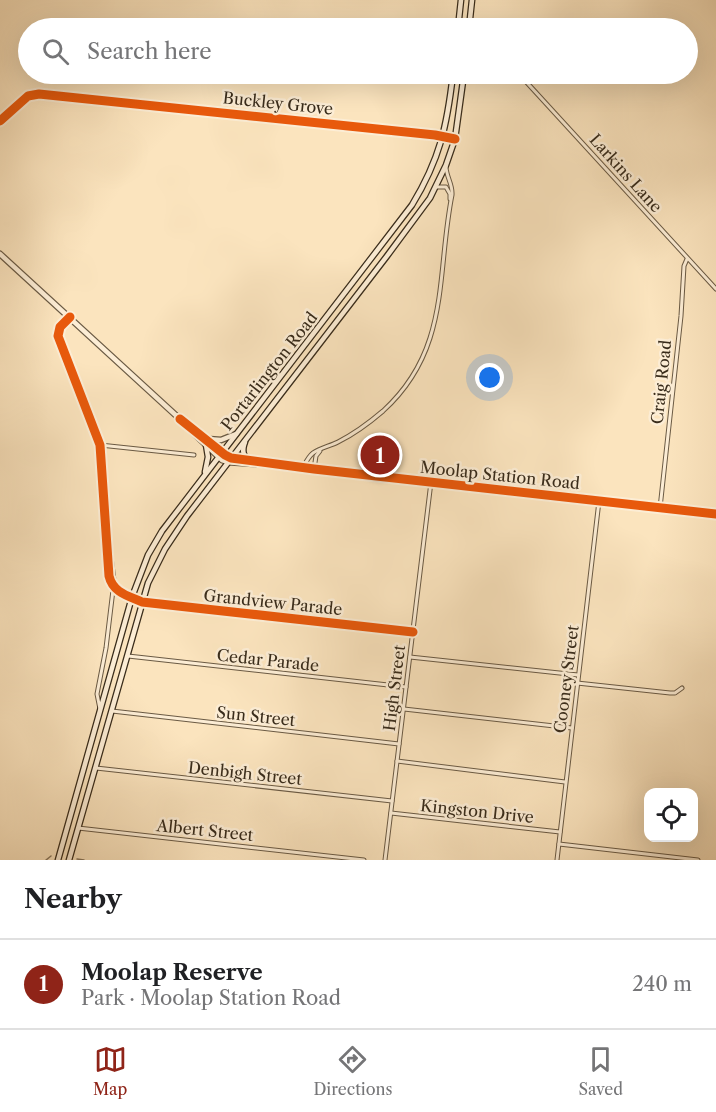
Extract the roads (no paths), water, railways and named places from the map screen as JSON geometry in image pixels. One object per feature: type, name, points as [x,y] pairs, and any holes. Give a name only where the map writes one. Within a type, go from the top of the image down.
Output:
[{"type":"main road","points":[[459,18],[461,0]]},
{"type":"main road","points":[[470,18],[472,0]]},
{"type":"main road","name":"Portarlington Road","points":[[58,860],[132,597],[153,547],[202,477],[412,205],[433,167],[443,137],[451,84]]},
{"type":"main road","name":"Portarlington Road","points":[[69,860],[142,602],[156,565],[172,537],[418,215],[436,187],[455,139],[463,84]]},
{"type":"main road","points":[[0,254],[206,445],[230,460]]},
{"type":"main road","points":[[180,419],[205,438],[220,454]]},
{"type":"main road","points":[[205,438],[221,440],[236,434]]},
{"type":"main road","points":[[246,440],[243,453],[251,460]]},
{"type":"main road","points":[[202,477],[207,463],[206,445]]},
{"type":"main road","name":"Moolap Station Road","points":[[230,460],[716,514]]},
{"type":"main road","name":"Moolap Station Road","points":[[230,460],[251,460],[280,466]]},
{"type":"street","name":"Larkins Lane","points":[[528,84],[716,289]]},
{"type":"street","name":"Buckley Grove","points":[[0,120],[28,96],[39,94],[455,139]]},
{"type":"street","points":[[303,468],[312,454],[358,431],[384,411],[406,384],[419,363],[432,333],[439,304],[453,190],[447,176],[446,165]]},
{"type":"street","points":[[436,187],[448,190],[450,204]]},
{"type":"street","name":"Craig Road","points":[[660,508],[681,316],[684,266],[687,259]]},
{"type":"street","points":[[70,318],[60,327],[58,340],[100,445],[108,538],[115,586],[97,694],[100,709]]},
{"type":"street","points":[[100,445],[194,455]]},
{"type":"street","points":[[314,469],[316,456],[322,449]]},
{"type":"street","name":"High Street","points":[[385,860],[431,482]]},
{"type":"street","name":"Cooney Street","points":[[557,860],[599,501]]},
{"type":"street","name":"Grandview Parade","points":[[115,586],[142,602],[413,632]]},
{"type":"street","name":"Cedar Parade","points":[[127,656],[406,687]]},
{"type":"street","points":[[410,657],[578,675]]},
{"type":"street","points":[[577,683],[670,693],[675,693],[682,688]]},
{"type":"street","points":[[404,709],[572,728]]},
{"type":"street","name":"Sun Street","points":[[111,711],[399,744]]},
{"type":"street","points":[[397,761],[566,782]]},
{"type":"street","name":"Denbigh Street","points":[[95,768],[392,801]]},
{"type":"street","name":"Kingston Drive","points":[[391,813],[560,832]]},
{"type":"street","name":"Albert Street","points":[[78,828],[364,860]]},
{"type":"street","points":[[559,844],[698,860]]},
{"type":"waterway","points":[[46,860],[51,856]]},
{"type":"waterway","points":[[77,859],[84,860]]},
{"type":"place","name":"Moolap Reserve","points":[[380,455]]}]
